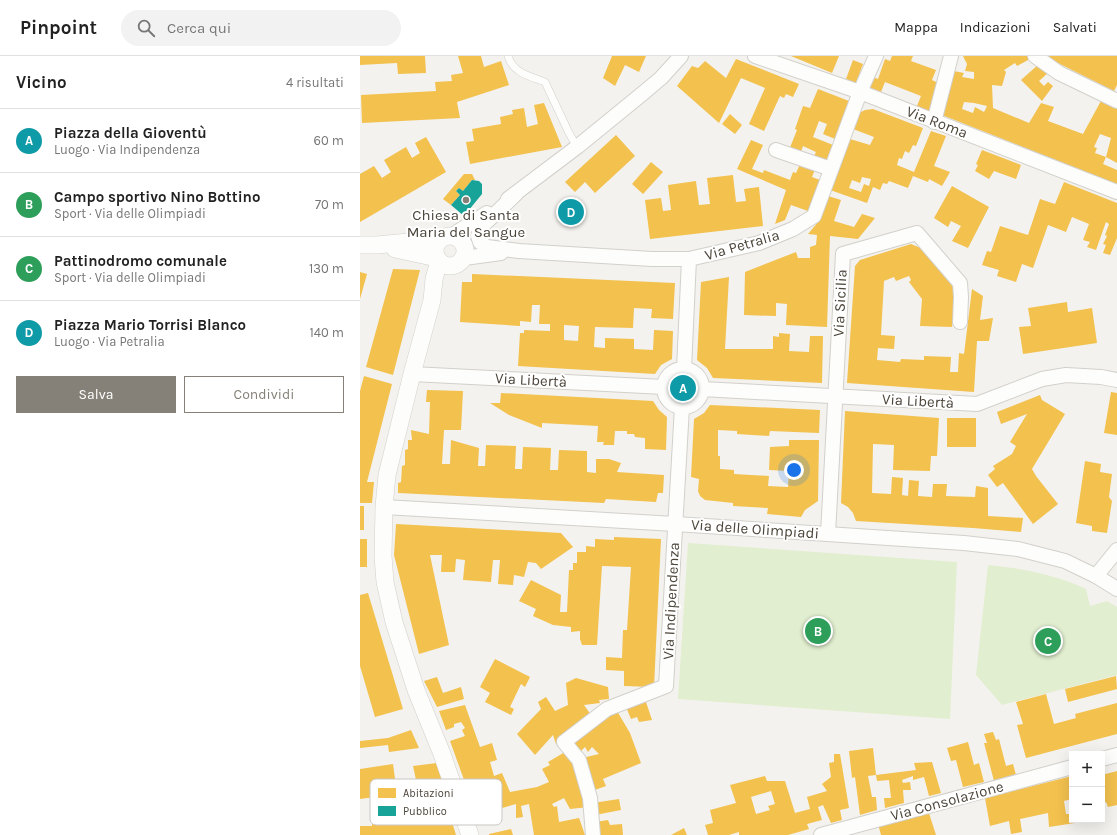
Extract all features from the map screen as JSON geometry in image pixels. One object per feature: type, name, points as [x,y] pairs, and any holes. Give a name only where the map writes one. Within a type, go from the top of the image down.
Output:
[{"type":"street","points":[[518,251],[462,260],[455,265],[449,266],[444,265],[438,259],[435,250],[437,244],[516,194],[578,147],[661,78],[681,56]]},
{"type":"street","name":"Via Roma","points":[[755,56],[860,92],[1117,192]]},
{"type":"street","name":"Via Petralia","points":[[518,251],[652,259],[689,259],[759,243],[793,229],[814,216],[860,92],[876,56]]},
{"type":"street","points":[[934,122],[951,56]]},
{"type":"street","points":[[1035,56],[1059,73],[1117,101]]},
{"type":"street","points":[[776,150],[831,169]]},
{"type":"street","points":[[516,194],[480,228],[478,236],[480,242],[487,247],[518,251]]},
{"type":"street","name":"Via Sicilia","points":[[828,534],[843,254],[917,233],[960,283],[960,322]]},
{"type":"street","points":[[377,246],[457,237],[462,241],[466,252],[462,260],[450,273],[432,300]]},
{"type":"street","points":[[360,245],[377,246],[438,259]]},
{"type":"street","points":[[438,259],[432,300],[387,475],[384,507],[383,556],[385,582],[394,622],[416,690],[451,779]]},
{"type":"street","points":[[684,363],[708,390],[681,414],[675,405],[669,401],[665,394],[657,387],[684,363],[689,259]]},
{"type":"street","name":"Via Libertà","points":[[412,374],[657,387]]},
{"type":"street","name":"Via Libertà","points":[[708,390],[977,404],[1042,379],[1066,375],[1101,377],[1117,380]]},
{"type":"street","name":"Via Indipendenza","points":[[592,835],[590,798],[579,760],[564,742],[607,709],[666,686],[681,414]]},
{"type":"street","name":"Via delle Olimpiadi","points":[[384,507],[964,543],[1018,549],[1065,561],[1096,576],[1117,589]]},
{"type":"street","points":[[1096,576],[1117,550]]},
{"type":"street","points":[[1105,758],[1117,755]]},
{"type":"street","name":"Via Consolazione","points":[[821,835],[1069,768]]},
{"type":"street","points":[[467,825],[470,835]]},
{"type":"lane","points":[[508,56],[510,63],[522,74],[545,82],[569,133],[578,147]]},
{"type":"green space","points":[[688,543],[957,562],[950,719],[678,699]]},
{"type":"green space","points":[[988,565],[1026,570],[1051,576],[1086,589],[1090,606],[1107,601],[1117,607],[1117,675],[1002,705],[976,675]]},
{"type":"building: Abitazioni","points":[[360,56],[425,56],[426,73],[398,74],[397,63],[360,65]]},
{"type":"building: Abitazioni","points":[[458,56],[481,56],[484,67],[501,61],[509,85],[457,102],[460,118],[362,123],[361,95],[436,91],[435,82],[452,81],[451,75],[463,73]]},
{"type":"building: Abitazioni","points":[[612,56],[646,56],[639,72],[625,65],[615,86],[603,78]]},
{"type":"building: Abitazioni","points":[[791,56],[839,56],[832,73]]},
{"type":"building: Abitazioni","points":[[892,56],[913,56],[911,61],[936,70],[932,80],[938,83],[931,113],[917,106],[921,96],[885,82],[881,92],[869,88],[873,77],[878,79],[885,59],[890,61]]},
{"type":"building: Abitazioni","points":[[963,56],[1028,56],[1030,59],[1017,66],[1015,63],[1004,70],[1006,72],[1002,86],[992,85],[993,108],[1029,123],[1041,103],[1054,107],[1048,121],[1083,134],[1102,99],[1117,106],[1117,163],[1106,157],[1103,164],[1117,170],[1117,184],[942,115],[954,71],[964,73],[962,77],[974,79],[974,72],[965,71],[967,64]],"holes":[[[964,102],[987,106],[984,112],[975,107],[973,113],[962,109]],[[1100,134],[1111,138],[1106,157],[1095,153],[1097,148],[1094,147]]]},
{"type":"building: Abitazioni","points":[[1044,56],[1117,56],[1117,85],[1114,91]]},
{"type":"building: Abitazioni","points":[[736,59],[799,84],[793,97],[786,94],[784,98],[780,96],[764,131],[749,124],[765,88],[741,78],[719,123],[677,86],[692,66],[698,68],[705,61],[726,78]]},
{"type":"building: Abitazioni","points":[[853,60],[863,64],[856,83],[846,79]]},
{"type":"building: Abitazioni","points":[[1039,64],[1050,71],[1039,81],[1044,86],[1048,82],[1053,86],[1042,101],[1021,80]]},
{"type":"building: Abitazioni","points":[[818,89],[849,101],[835,139],[823,134],[827,124],[819,121],[813,137],[833,145],[825,163],[813,158],[816,152],[803,146],[800,155],[789,150],[797,130],[795,129],[803,106],[810,108]]},
{"type":"building: Abitazioni","points":[[544,103],[562,147],[470,164],[466,142],[474,141],[472,129],[501,124],[500,117],[513,114],[512,110],[524,108],[527,127],[538,124],[534,105]]},
{"type":"building: Abitazioni","points":[[873,109],[923,128],[916,146],[913,145],[909,153],[905,151],[902,159],[899,158],[897,165],[914,172],[931,131],[946,136],[934,166],[950,172],[942,186],[929,179],[928,182],[913,176],[908,188],[889,181],[887,184],[883,183],[880,190],[873,187],[867,203],[830,190],[850,139],[870,145],[874,137],[853,129],[859,113],[865,110]],"holes":[[[862,177],[871,179],[869,186],[864,184],[861,192],[849,188],[852,180],[860,183]]]},
{"type":"building: Abitazioni","points":[[730,114],[742,125],[735,134],[722,124]]},
{"type":"building: Abitazioni","points":[[616,135],[635,156],[595,193],[585,182],[575,192],[565,182]]},
{"type":"building: Abitazioni","points":[[426,137],[446,172],[360,222],[360,174],[374,166],[382,178],[391,172],[384,160],[406,147],[412,158],[420,153],[415,143]]},
{"type":"building: Abitazioni","points":[[751,140],[763,145],[752,169],[763,173],[764,170],[790,180],[793,172],[796,173],[801,162],[816,167],[812,177],[820,180],[808,211],[791,205],[785,220],[775,224],[786,190],[737,169]]},
{"type":"building: Abitazioni","points":[[982,150],[1021,165],[1016,179],[994,171],[989,179],[975,171],[978,165],[976,164]]},
{"type":"building: Abitazioni","points":[[651,162],[663,172],[643,194],[632,184]]},
{"type":"building: Abitazioni","points":[[464,174],[472,174],[475,180],[472,180],[463,191],[459,188],[456,191],[460,195],[451,205],[443,199]]},
{"type":"building: Abitazioni","points":[[733,175],[736,202],[746,201],[744,189],[759,187],[763,226],[650,239],[645,200],[661,198],[663,211],[671,210],[668,185],[696,181],[699,205],[710,204],[707,178]]},
{"type":"building: Abitazioni","points":[[1064,182],[1117,203],[1117,238],[1110,255],[1103,253],[1106,245],[1103,244],[1107,236],[1105,235],[1109,224],[1106,222],[1096,250],[1087,247],[1090,242],[1083,240],[1089,224],[1072,217],[1066,232],[1048,225],[1033,268],[1022,264],[1016,282],[997,276],[999,270],[982,265],[987,251],[991,252],[1000,226],[1028,235],[1040,199],[1055,204]]},
{"type":"building: Abitazioni","points":[[952,186],[989,207],[968,248],[952,241],[961,226],[951,221],[948,227],[934,218]]},
{"type":"building: Abitazioni","points":[[828,196],[841,200],[834,221],[854,227],[862,214],[875,218],[858,239],[830,236],[827,327],[786,325],[787,304],[776,303],[776,316],[744,315],[745,272],[796,252],[798,258],[810,258],[810,247],[816,245],[817,235],[808,234],[819,221]]},
{"type":"building: Abitazioni","points":[[911,244],[923,249],[953,287],[955,300],[952,327],[920,326],[922,299],[909,282],[911,280],[909,276],[896,281],[894,277],[884,281],[881,335],[895,336],[894,349],[878,348],[877,360],[900,362],[901,359],[924,360],[924,356],[951,357],[950,372],[958,372],[959,353],[964,354],[972,289],[983,296],[980,320],[993,318],[989,341],[977,341],[974,392],[847,383],[855,266],[860,260]]},
{"type":"building: Abitazioni","points":[[393,269],[420,270],[393,375],[366,367]]},
{"type":"building: Abitazioni","points":[[360,272],[367,274],[360,299]]},
{"type":"building: Abitazioni","points":[[472,274],[675,283],[673,319],[651,318],[652,309],[634,308],[633,328],[595,327],[594,347],[605,348],[605,338],[634,339],[634,349],[653,350],[654,330],[673,331],[672,359],[661,365],[655,374],[518,366],[520,333],[524,333],[524,330],[550,331],[550,324],[539,324],[540,305],[532,305],[531,322],[520,321],[520,326],[460,322],[462,282],[472,282]],"holes":[[[564,325],[579,326],[578,341],[564,340]]]},
{"type":"building: Abitazioni","points":[[729,277],[725,349],[773,349],[773,336],[779,337],[779,333],[790,334],[789,351],[809,352],[810,336],[823,336],[822,383],[713,378],[707,368],[697,360],[701,282]]},
{"type":"building: Abitazioni","points":[[1067,302],[1068,312],[1092,308],[1097,343],[1023,354],[1019,327],[1031,326],[1028,308]]},
{"type":"building: Abitazioni","points":[[364,376],[392,384],[367,482],[374,482],[372,503],[360,503],[360,391]]},
{"type":"building: Abitazioni","points":[[427,390],[463,391],[461,430],[444,430],[442,464],[450,464],[451,440],[479,448],[478,466],[485,466],[486,445],[516,446],[515,469],[522,469],[523,447],[551,448],[550,470],[558,470],[559,450],[587,451],[587,472],[596,473],[596,459],[609,459],[621,463],[617,472],[664,475],[663,493],[658,493],[656,502],[606,499],[604,503],[398,493],[398,483],[401,482],[402,466],[405,465],[405,450],[408,449],[408,440],[412,440],[411,430],[429,434],[430,402],[426,402]]},
{"type":"building: Abitazioni","points":[[1111,392],[1117,393],[1117,435],[1104,433]]},
{"type":"building: Abitazioni","points":[[501,393],[653,401],[659,410],[667,417],[666,450],[645,449],[645,438],[635,437],[634,434],[627,434],[627,431],[615,431],[614,445],[603,445],[604,442],[597,442],[598,426],[542,423],[542,428],[509,415],[490,403],[500,403]]},
{"type":"building: Abitazioni","points":[[1040,395],[1042,400],[1065,414],[1032,469],[1058,504],[1033,524],[1003,483],[997,487],[988,475],[995,469],[993,466],[1012,454],[1016,446],[1010,442],[1027,414],[1001,424],[997,412]]},
{"type":"building: Abitazioni","points":[[710,405],[820,410],[819,433],[770,431],[769,436],[737,434],[737,431],[718,430],[718,456],[720,456],[720,469],[734,470],[734,474],[769,476],[768,486],[788,487],[789,471],[769,470],[770,447],[789,446],[789,440],[819,440],[818,501],[805,510],[801,517],[767,514],[768,508],[733,506],[733,503],[705,500],[700,496],[698,491],[699,479],[691,477],[694,419],[704,413]]},
{"type":"building: Abitazioni","points":[[845,411],[939,418],[937,456],[931,456],[930,471],[893,470],[894,445],[873,444],[872,493],[891,494],[892,477],[903,478],[902,495],[908,496],[909,480],[919,481],[918,496],[932,497],[933,484],[947,484],[946,496],[975,497],[976,486],[988,488],[988,516],[1023,518],[1021,532],[856,521],[853,513],[848,507],[841,503]]},
{"type":"building: Abitazioni","points":[[947,418],[976,418],[976,447],[947,447]]},
{"type":"building: Abitazioni","points":[[1085,461],[1101,464],[1100,472],[1112,474],[1109,497],[1112,501],[1107,533],[1092,531],[1092,526],[1076,523]]},
{"type":"building: Abitazioni","points":[[360,506],[364,506],[364,530],[360,530]]},
{"type":"building: Abitazioni","points":[[396,524],[561,533],[573,547],[541,569],[536,563],[528,562],[524,577],[514,575],[513,585],[498,584],[500,560],[493,560],[491,582],[463,580],[465,560],[456,559],[455,572],[441,572],[442,555],[430,555],[449,645],[419,654],[394,555]]},
{"type":"building: Abitazioni","points":[[614,537],[661,539],[654,687],[624,686],[624,671],[606,670],[606,657],[622,658],[623,630],[627,630],[631,567],[602,566],[597,645],[582,645],[580,631],[571,632],[571,627],[553,625],[533,616],[536,609],[519,601],[531,580],[561,595],[560,612],[567,612],[569,570],[573,570],[573,563],[577,563],[577,552],[586,552],[586,546],[595,547],[595,539],[614,540]]},
{"type":"building: Abitazioni","points":[[360,539],[367,539],[367,567],[360,567]]},
{"type":"building: Abitazioni","points":[[368,593],[403,709],[375,717],[360,666],[360,595]]},
{"type":"building: Abitazioni","points":[[495,659],[530,677],[525,687],[521,684],[510,707],[514,709],[511,715],[485,702],[490,693],[480,687]]},
{"type":"building: Abitazioni","points":[[1116,676],[1117,689],[1068,702],[1065,689]]},
{"type":"building: Abitazioni","points":[[437,677],[443,693],[461,687],[464,699],[437,707],[424,681]]},
{"type":"building: Abitazioni","points":[[576,678],[608,687],[609,699],[599,700],[600,703],[584,705],[591,715],[556,744],[553,735],[535,755],[517,734],[541,709],[538,702],[546,697],[555,711],[568,705],[566,683]]},
{"type":"building: Abitazioni","points":[[1046,694],[1054,724],[1076,718],[1075,714],[1117,703],[1117,734],[1026,758],[1017,725],[1023,724],[1016,702]]},
{"type":"building: Abitazioni","points":[[645,699],[652,720],[639,722],[637,717],[631,719],[626,707]]},
{"type":"building: Abitazioni","points":[[465,705],[480,747],[492,743],[497,760],[490,762],[494,776],[502,773],[510,792],[537,787],[549,782],[542,769],[550,765],[548,762],[565,752],[576,765],[589,807],[570,809],[564,798],[552,804],[554,807],[557,806],[559,822],[579,818],[585,835],[534,835],[529,804],[521,806],[523,817],[516,818],[516,804],[502,808],[502,779],[464,779],[450,741],[465,736],[462,730],[465,728],[461,722],[454,724],[454,727],[446,730],[439,711]]},
{"type":"building: Abitazioni","points":[[617,711],[630,733],[641,763],[603,779],[606,786],[592,791],[582,758],[599,754],[592,747],[588,752],[585,747],[579,753],[572,742],[592,725]]},
{"type":"building: Abitazioni","points":[[411,730],[419,748],[389,752],[388,745],[360,748],[360,741],[388,738]]},
{"type":"building: Abitazioni","points":[[993,732],[996,740],[999,739],[1006,766],[1013,764],[1016,775],[994,781],[984,743],[987,743],[984,734]]},
{"type":"building: Abitazioni","points":[[968,742],[974,765],[979,763],[984,782],[963,787],[956,760],[951,761],[947,748]]},
{"type":"building: Abitazioni","points":[[873,748],[876,775],[868,776],[872,797],[876,797],[877,810],[860,815],[855,777],[852,778],[849,751]]},
{"type":"building: Abitazioni","points":[[834,754],[840,754],[849,808],[840,810],[842,820],[831,823],[823,805],[818,807],[822,820],[807,824],[809,829],[788,835],[739,835],[739,832],[729,835],[708,835],[705,825],[713,823],[710,810],[736,803],[730,785],[765,776],[767,781],[785,781],[795,813],[810,809],[807,797],[827,791],[822,784],[831,777],[829,763],[834,762]],"holes":[[[771,791],[775,804],[768,806],[770,810],[756,814],[751,797]]]},
{"type":"building: Abitazioni","points":[[932,762],[941,793],[929,796],[924,777],[913,780],[913,776],[902,780],[903,783],[910,782],[911,790],[903,790],[904,803],[885,808],[884,798],[891,798],[889,780],[877,781],[876,775],[916,770],[914,763]]},
{"type":"building: Abitazioni","points":[[437,763],[443,779],[416,779],[413,766]]},
{"type":"building: Abitazioni","points":[[393,764],[395,779],[370,779],[370,798],[360,799],[360,769]]},
{"type":"building: Abitazioni","points":[[1117,771],[1117,805],[1108,807],[1105,802],[1105,774]]},
{"type":"building: Abitazioni","points":[[1069,777],[1069,800],[1064,801],[1066,814],[1069,814],[1069,823],[1075,823],[1049,827],[1048,813],[1020,819],[1022,832],[1011,834],[1009,821],[990,826],[985,798]]},
{"type":"building: Abitazioni","points":[[619,799],[621,810],[595,815],[593,803]]},
{"type":"building: Abitazioni","points":[[928,810],[936,835],[881,835],[878,824]]},
{"type":"building: Abitazioni","points":[[608,820],[610,825],[622,824],[623,835],[598,835],[596,822]]},
{"type":"building: Abitazioni","points":[[453,825],[456,835],[360,835],[360,826]]},
{"type":"building: Abitazioni","points":[[684,828],[687,835],[671,835]]},
{"type":"building: Abitazioni","points":[[511,829],[513,835],[489,835],[489,834]]},
{"type":"building: Pubblico","name":"Chiesa di Santa Maria del Sangue","points":[[472,180],[479,181],[482,184],[482,194],[464,216],[451,205],[460,195],[456,191],[459,188],[463,191]]},
{"type":"place","name":"Chiesa di Santa Maria del Sangue","points":[[466,200]]},
{"type":"place","name":"Piazza Mario Torrisi Blanco","points":[[571,212]]},
{"type":"place","name":"Piazza della Gioventù","points":[[683,388]]},
{"type":"place","name":"Campo sportivo Nino Bottino","points":[[818,631]]},
{"type":"place","name":"Pattinodromo comunale","points":[[1048,641]]}]
